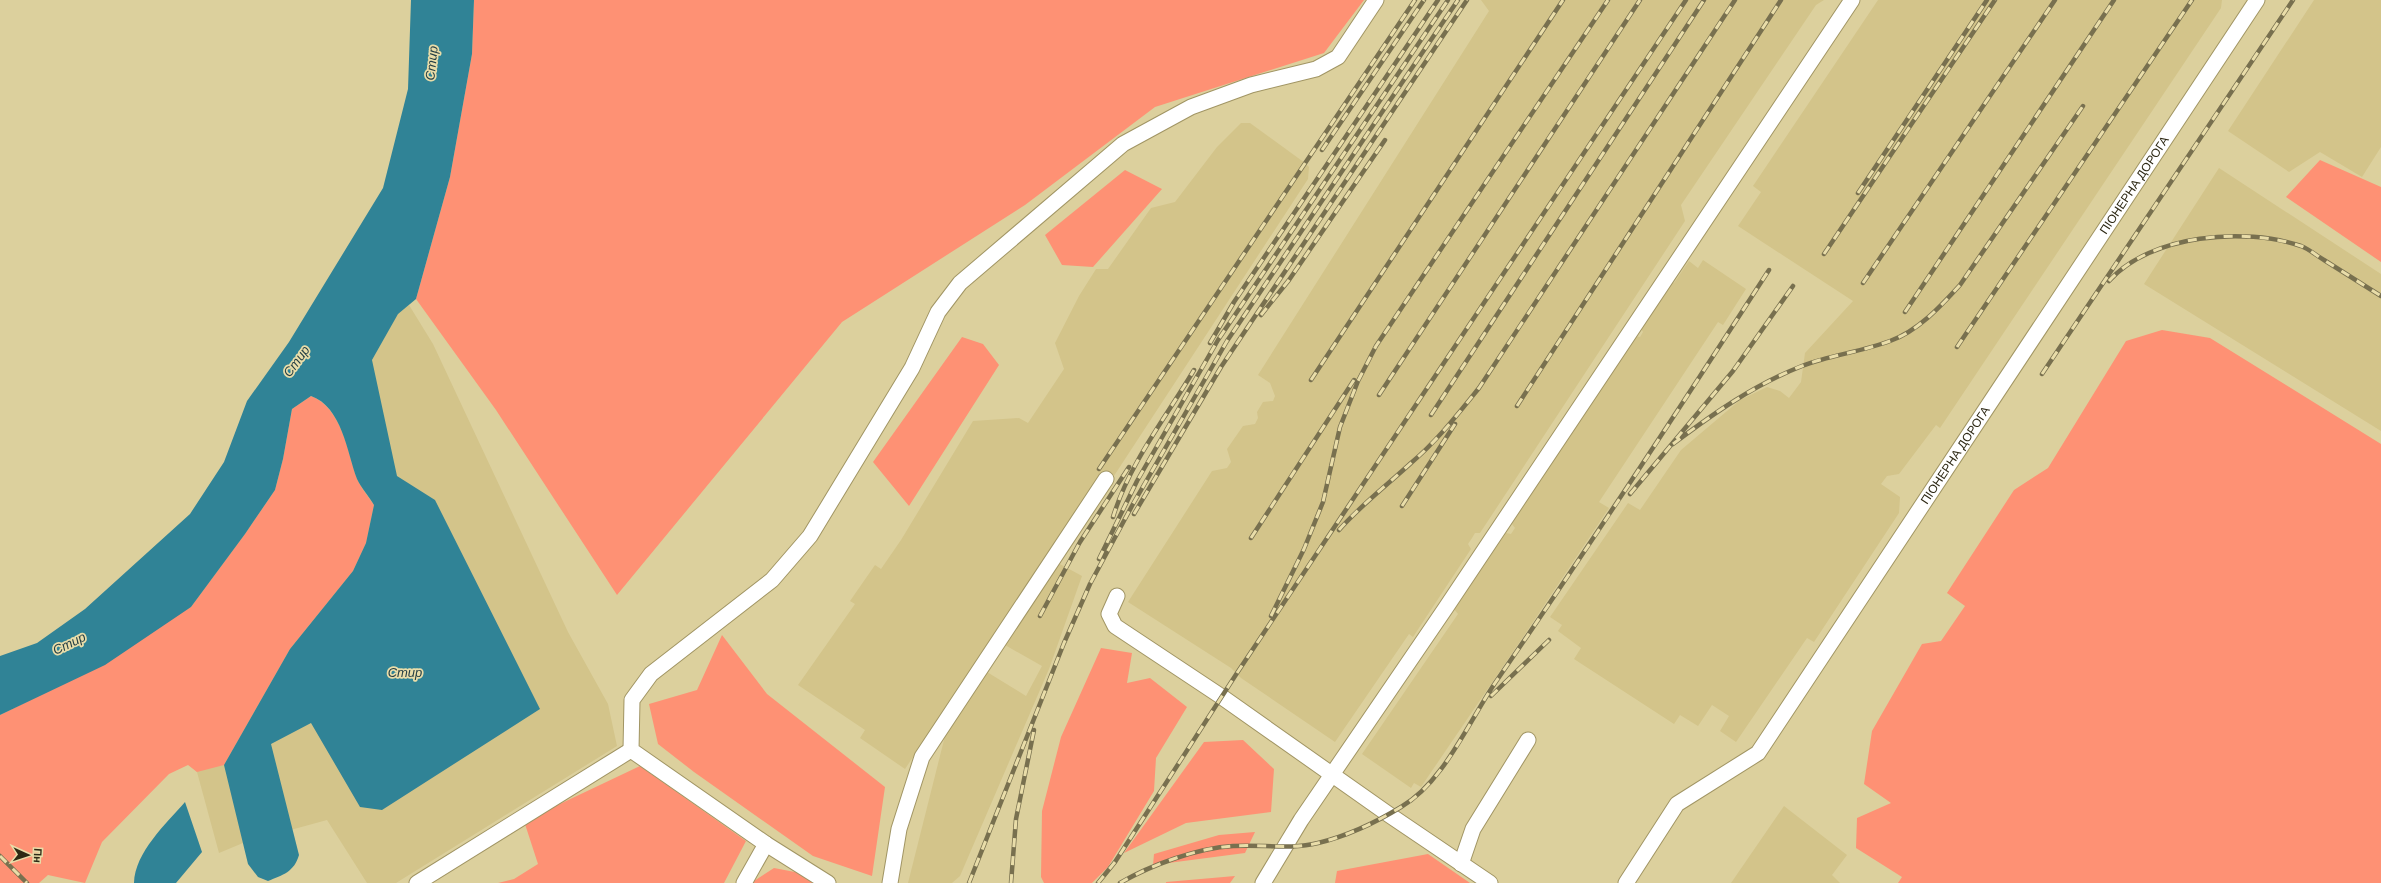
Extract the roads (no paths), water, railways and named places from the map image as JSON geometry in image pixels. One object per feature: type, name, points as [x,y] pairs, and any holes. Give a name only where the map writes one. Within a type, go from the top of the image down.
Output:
[{"type":"street","points":[[631,750],[632,700],[652,674],[772,580],[810,536],[912,368],[938,312],[960,283],[1123,144],[1191,107],[1251,85],[1316,69],[1338,57],[1376,0]]},
{"type":"street","points":[[1263,883],[1332,775],[1852,0]]},
{"type":"street","name":"ПІОНЕРНА ДОРОГА","points":[[1626,883],[1677,804],[1758,753],[2257,0]]},
{"type":"street","points":[[890,883],[899,829],[922,757],[1106,479]]},
{"type":"street","points":[[1117,596],[1109,614],[1115,626],[1222,697],[1332,775],[1490,883]]},
{"type":"street","points":[[1461,864],[1473,829],[1528,740]]},
{"type":"street","points":[[631,750],[766,844],[828,883]]},
{"type":"street","points":[[418,883],[432,878],[631,750]]},
{"type":"street","points":[[744,883],[766,844]]},
{"type":"water","name":"Стир","points":[[411,0],[474,0],[472,54],[450,177],[416,299],[398,314],[372,360],[397,476],[435,500],[540,709],[382,810],[360,807],[311,723],[271,744],[299,855],[297,861],[291,869],[283,875],[268,881],[258,877],[248,864],[224,765],[290,649],[353,571],[366,543],[374,505],[357,479],[337,420],[330,410],[321,402],[311,396],[292,409],[283,459],[275,490],[245,534],[191,607],[105,665],[0,715],[0,656],[37,643],[85,609],[190,514],[224,462],[247,401],[289,342],[383,188],[408,89]]},
{"type":"water","points":[[185,802],[202,852],[176,883],[134,883],[140,860],[146,850],[161,829]]},
{"type":"railway","points":[[1099,469],[1415,0]]},
{"type":"railway","points":[[1322,150],[1424,0]]},
{"type":"railway","points":[[1210,343],[1234,302],[1438,0]]},
{"type":"railway","points":[[1099,559],[1137,481],[1218,340],[1448,0]]},
{"type":"railway","points":[[969,883],[1064,643],[1090,584],[1133,504],[1227,341],[1458,0]]},
{"type":"railway","points":[[1134,514],[1221,367],[1467,0]]},
{"type":"railway","points":[[1311,380],[1563,0]]},
{"type":"railway","points":[[1271,616],[1304,549],[1323,502],[1340,427],[1358,381],[1376,346],[1608,0]]},
{"type":"railway","points":[[1379,395],[1640,0]]},
{"type":"railway","points":[[1098,883],[1115,862],[1237,673],[1686,0]]},
{"type":"railway","points":[[1431,415],[1704,0]]},
{"type":"railway","points":[[1339,530],[1365,504],[1430,446],[1479,388],[1735,0]]},
{"type":"railway","points":[[1517,406],[1781,0]]},
{"type":"railway","points":[[1858,193],[1987,0]]},
{"type":"railway","points":[[1824,254],[1995,0]]},
{"type":"railway","points":[[1863,283],[2055,0]]},
{"type":"railway","points":[[1905,312],[2114,0]]},
{"type":"railway","points":[[1957,347],[2192,0]]},
{"type":"railway","points":[[2042,374],[2293,0]]},
{"type":"railway","points":[[1673,444],[1735,400],[1767,382],[1813,362],[1890,341],[1910,331],[1928,318],[1960,285],[2083,106]]},
{"type":"railway","points":[[1261,315],[1289,280],[1385,140]]},
{"type":"railway","points":[[2109,281],[2127,265],[2149,253],[2173,244],[2227,236],[2253,237],[2278,240],[2304,247],[2381,296]]},
{"type":"railway","points":[[1120,883],[1132,876],[1175,858],[1219,847],[1297,846],[1329,840],[1371,824],[1401,807],[1430,783],[1454,751],[1495,683],[1634,478],[1769,270]]},
{"type":"railway","points":[[1630,494],[1733,371],[1793,286]]},
{"type":"railway","points":[[1113,517],[1120,497],[1138,459],[1194,370]]},
{"type":"railway","points":[[1251,538],[1354,380]]},
{"type":"railway","points":[[1402,506],[1455,424]]},
{"type":"railway","points":[[1040,616],[1080,542],[1129,467]]},
{"type":"railway","points":[[1491,696],[1549,640]]},
{"type":"railway","points":[[1011,883],[1016,819],[1034,730]]},
{"type":"railway","points":[[0,856],[27,883]]}]
